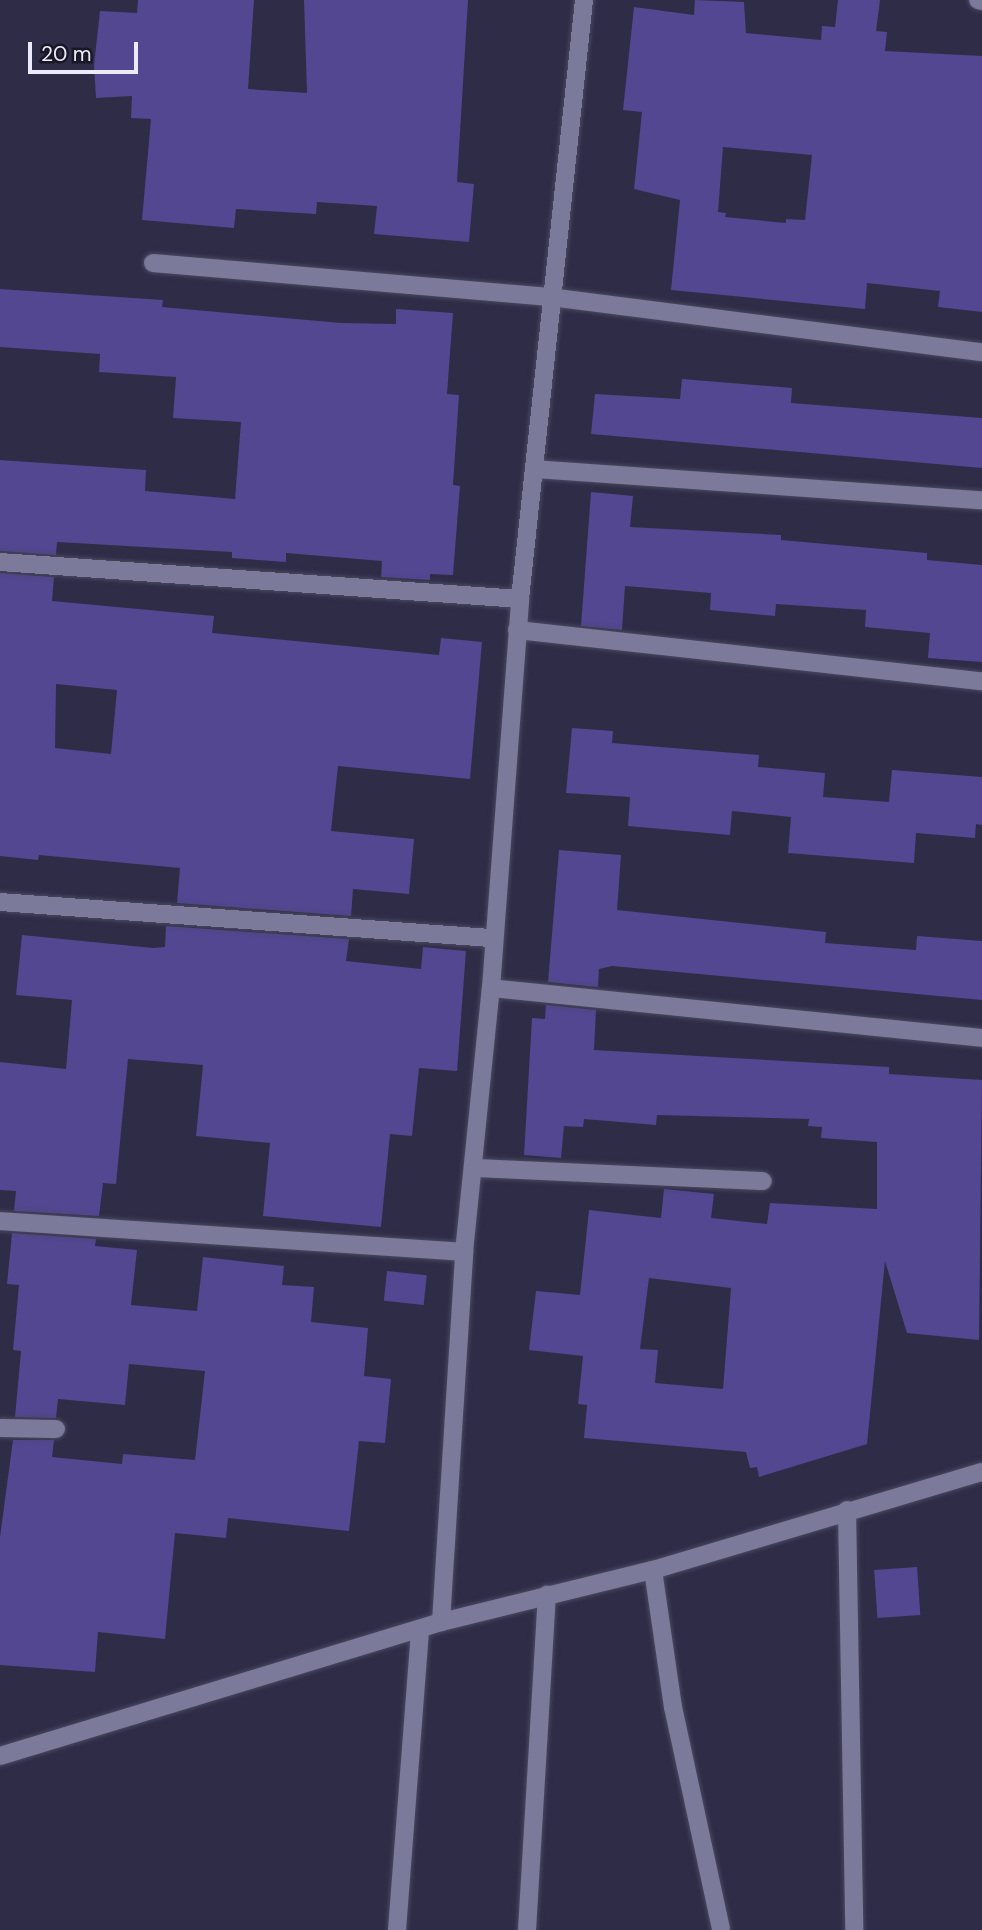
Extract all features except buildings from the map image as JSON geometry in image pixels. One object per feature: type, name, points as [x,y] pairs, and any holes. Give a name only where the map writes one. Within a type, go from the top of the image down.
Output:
[{"type":"street","points":[[441,1622],[464,1252],[491,988],[517,630],[550,297],[584,0]]},
{"type":"street","points":[[153,263],[550,297],[982,352]]},
{"type":"street","points":[[534,470],[982,500]]},
{"type":"street","points":[[0,562],[520,599]]},
{"type":"street","points":[[517,630],[982,681]]},
{"type":"street","points":[[0,902],[494,938]]},
{"type":"street","points":[[491,988],[982,1038]]},
{"type":"street","points":[[474,1168],[763,1181]]},
{"type":"street","points":[[0,1221],[464,1252]]},
{"type":"street","points":[[0,1428],[56,1429]]},
{"type":"street","points":[[0,1756],[441,1622],[653,1570],[847,1510],[982,1472]]},
{"type":"street","points":[[847,1510],[854,1930]]},
{"type":"street","points":[[653,1570],[673,1707],[721,1929]]},
{"type":"street","points":[[527,1930],[547,1595]]},
{"type":"street","points":[[397,1930],[420,1629]]}]
